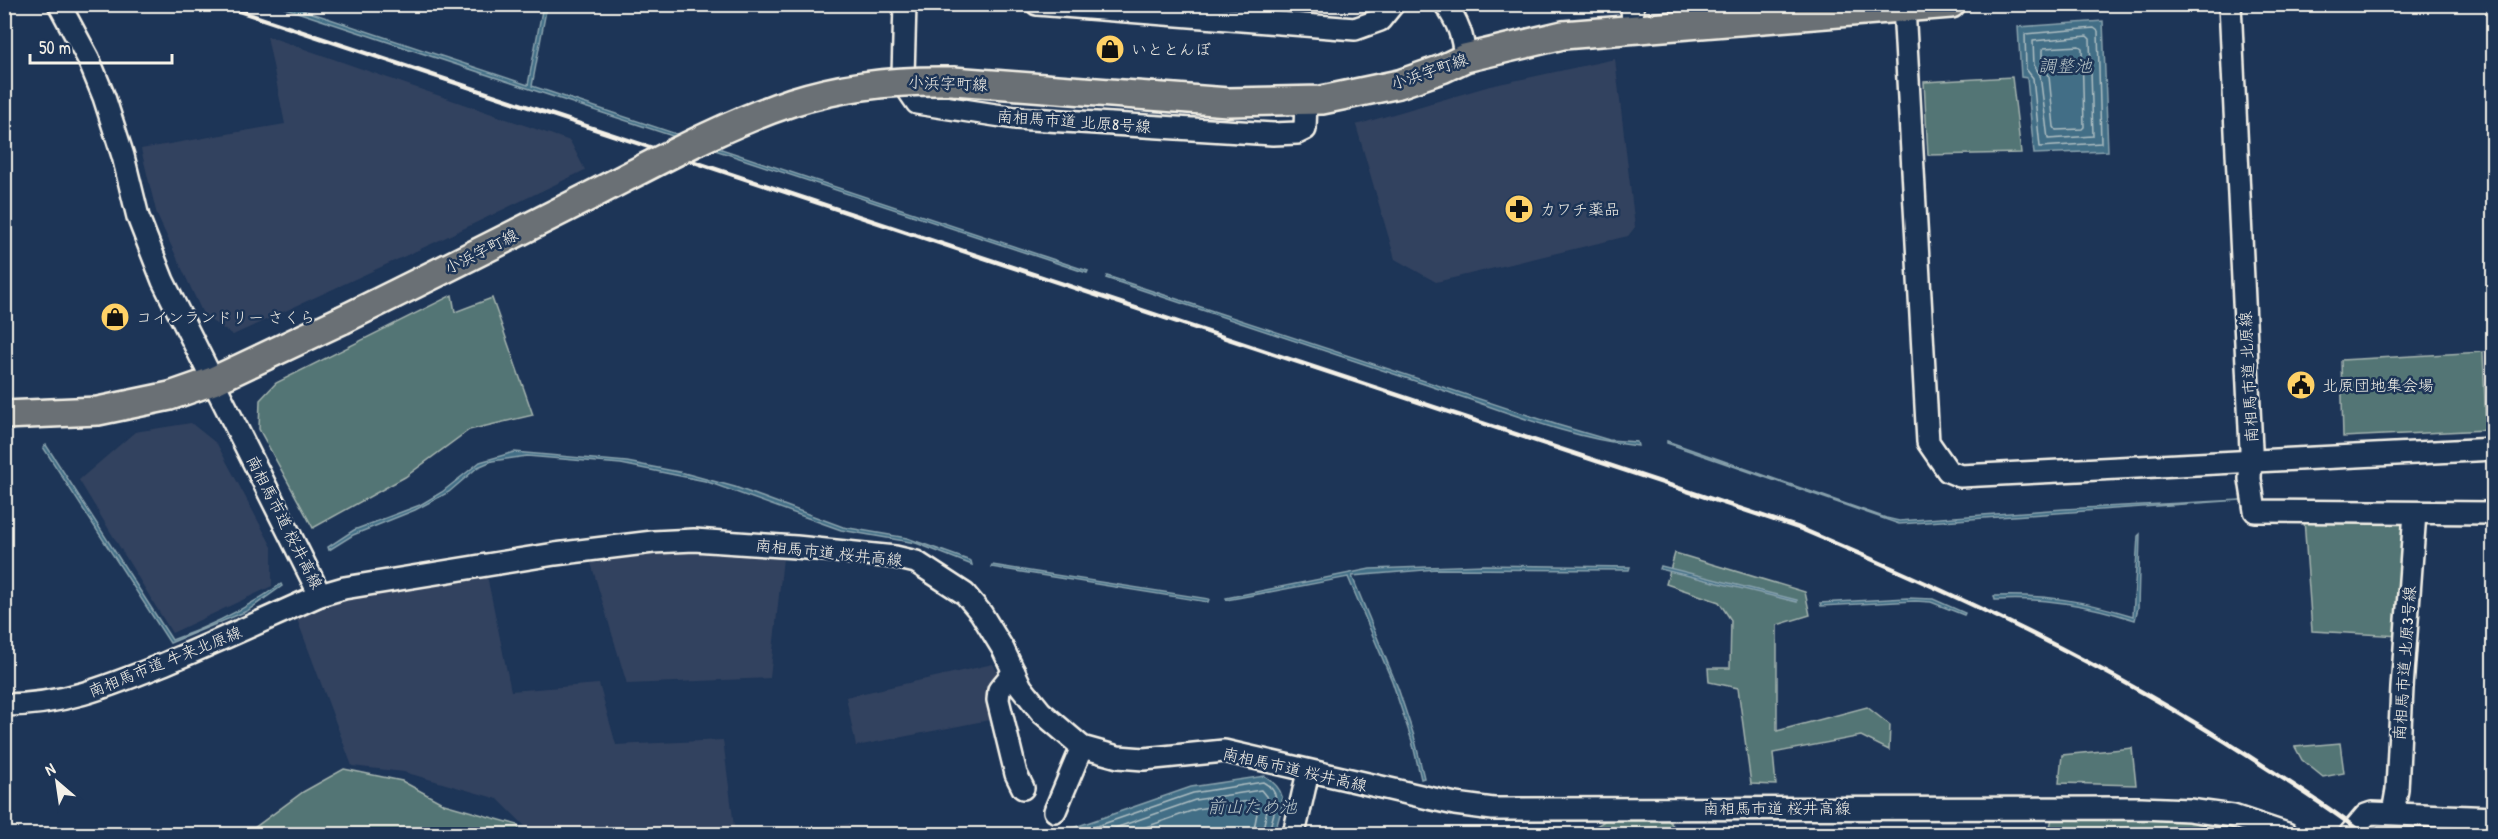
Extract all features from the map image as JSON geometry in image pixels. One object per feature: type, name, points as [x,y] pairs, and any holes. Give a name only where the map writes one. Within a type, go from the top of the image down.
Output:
[{"type":"main road","name":"小浜字町線","points":[[4,415],[98,411],[170,396],[213,381],[342,320],[641,170],[759,114],[807,97],[856,87],[905,81],[953,81],[1228,102],[1322,100],[1400,84],[1466,58],[1633,16],[1904,8],[1951,4]]},
{"type":"street","name":"南相馬市道 桜井高線","points":[[59,4],[88,58],[104,96],[123,156],[138,217],[155,262],[320,595],[344,588],[555,554],[653,542],[705,541],[895,556],[915,562],[965,594],[981,613],[1022,687],[1041,711],[1082,747],[1118,757],[1144,759],[1224,751],[1455,804],[1493,809],[2189,810],[2233,816],[2287,834]]},
{"type":"street","name":"南相馬市道 北原8号線","points":[[905,4],[903,75],[906,87],[917,104],[1026,119],[1273,134],[1297,133],[1305,129],[1306,101]]},
{"type":"street","points":[[1037,4],[1355,29],[1380,20],[1393,4]]},
{"type":"street","points":[[1445,4],[1455,18],[1462,35],[1466,58]]},
{"type":"street","name":"南相馬市道 北原線","points":[[2230,4],[2251,495],[2255,510],[2493,513]]},
{"type":"street","points":[[1904,8],[1928,442],[1948,471],[1960,476],[2493,449]]},
{"type":"street","name":"南相馬市道 北原3号線","points":[[2393,813],[2397,790],[2415,513]]},
{"type":"street","name":"南相馬市道 牛来北原線","points":[[4,705],[57,701],[109,686],[209,645],[320,595]]},
{"type":"street","points":[[1014,672],[999,690],[998,700],[1016,774],[1023,788]]},
{"type":"street","points":[[1055,811],[1082,747]]},
{"type":"street","points":[[1294,834],[1308,772]]},
{"type":"street","points":[[2350,834],[2366,815],[2372,813],[2493,818]]},
{"type":"shaded area","points":[[267,36],[570,141],[585,170],[233,335],[204,316],[157,215],[141,149],[285,124]]},
{"type":"shaded area","points":[[1615,59],[1635,227],[1628,236],[1436,282],[1395,259],[1356,125],[1490,86]]},
{"type":"shaded area","points":[[191,423],[217,444],[272,547],[272,586],[172,633],[79,480],[135,432]]},
{"type":"shaded area","points":[[671,552],[783,558],[770,678],[627,684],[591,563]]},
{"type":"shaded area","points":[[487,576],[511,691],[599,684],[616,745],[723,740],[735,834],[526,834],[525,826],[498,799],[404,772],[352,766],[297,619],[342,601]]},
{"type":"shaded area","points":[[993,664],[1002,680],[994,719],[856,746],[846,697]]},
{"type":"shaded area","points":[[849,824],[850,834],[755,834]]},
{"type":"green space","points":[[2012,77],[2021,153],[1928,155],[1924,82]]},
{"type":"green space","points":[[452,295],[455,312],[492,298],[533,415],[469,430],[405,477],[313,528],[259,429],[260,400],[276,383]]},
{"type":"green space","points":[[2483,352],[2486,430],[2343,437],[2341,360]]},
{"type":"green space","points":[[2304,519],[2404,524],[2400,636],[2312,631]]},
{"type":"green space","points":[[1675,553],[1805,592],[1810,615],[1777,625],[1777,731],[1867,707],[1890,725],[1889,750],[1861,736],[1773,753],[1776,785],[1751,784],[1738,688],[1709,682],[1708,668],[1730,668],[1731,620],[1719,602],[1666,584]]},
{"type":"green space","points":[[2340,743],[2344,773],[2323,777],[2302,760],[2295,747]]},
{"type":"green space","points":[[2132,748],[2136,785],[2059,783],[2062,755]]},
{"type":"green space","points":[[344,769],[402,781],[444,804],[518,825],[520,834],[246,834],[303,792]]},
{"type":"green space","points":[[2185,803],[2257,834],[2048,834],[2052,819],[2062,804]]},
{"type":"green space","points":[[1618,813],[1663,815],[1681,834],[1592,834],[1591,829]]},
{"type":"water","points":[[276,5],[288,5],[528,85],[543,5],[547,5],[532,86],[1088,271],[1087,273]]},
{"type":"water","name":"調整池","points":[[2103,21],[2108,151],[2034,154],[2027,78],[2021,77],[2018,27]]},
{"type":"water","points":[[1107,276],[1558,425],[1609,440],[1637,442],[1638,446],[1586,437],[1536,422],[1106,278]]},
{"type":"water","points":[[1667,441],[1899,521],[2064,509],[2241,500],[1899,524],[1667,443]]},
{"type":"water","points":[[46,445],[172,640],[228,616],[281,584],[282,586],[247,611],[170,643],[43,447]]},
{"type":"water","points":[[514,452],[627,462],[684,473],[735,487],[843,527],[907,538],[971,561],[972,565],[916,543],[841,530],[705,481],[621,464],[527,456],[492,461],[478,467],[449,492],[415,510],[353,535],[329,550],[328,547],[354,530],[420,505],[442,492],[480,462]]},
{"type":"water","points":[[2140,534],[2138,608],[2135,620],[2066,603],[1995,600],[1994,596],[2048,597],[2098,606],[2133,616],[2138,536]]},
{"type":"water","points":[[992,565],[1209,599],[1208,602],[991,567]]},
{"type":"water","points":[[1484,565],[1630,567],[1629,570],[1436,569],[1352,576],[1398,688],[1414,736],[1424,778],[1421,779],[1412,741],[1392,681],[1348,577],[1227,600],[1226,598],[1370,569]]},
{"type":"water","points":[[1661,566],[1797,600],[1797,602],[1660,569]]},
{"type":"water","points":[[1907,598],[1933,599],[1965,613],[1964,615],[1931,602],[1821,606],[1820,603]]},
{"type":"water","name":"前山ため池","points":[[1265,776],[1274,783],[1282,796],[1275,834],[1061,834],[1064,831],[1191,787]]},
{"type":"railway","points":[[218,4],[1799,528],[1974,605],[2086,661],[2196,723],[2308,794],[2363,834]]},
{"type":"place","name":"いととんぼ","points":[[1110,49]]},
{"type":"place","name":"カワチ薬品","points":[[1519,209]]},
{"type":"place","name":"コインランドリー さくら","points":[[115,317]]},
{"type":"place","name":"北原団地集会場","points":[[2301,385]]}]
